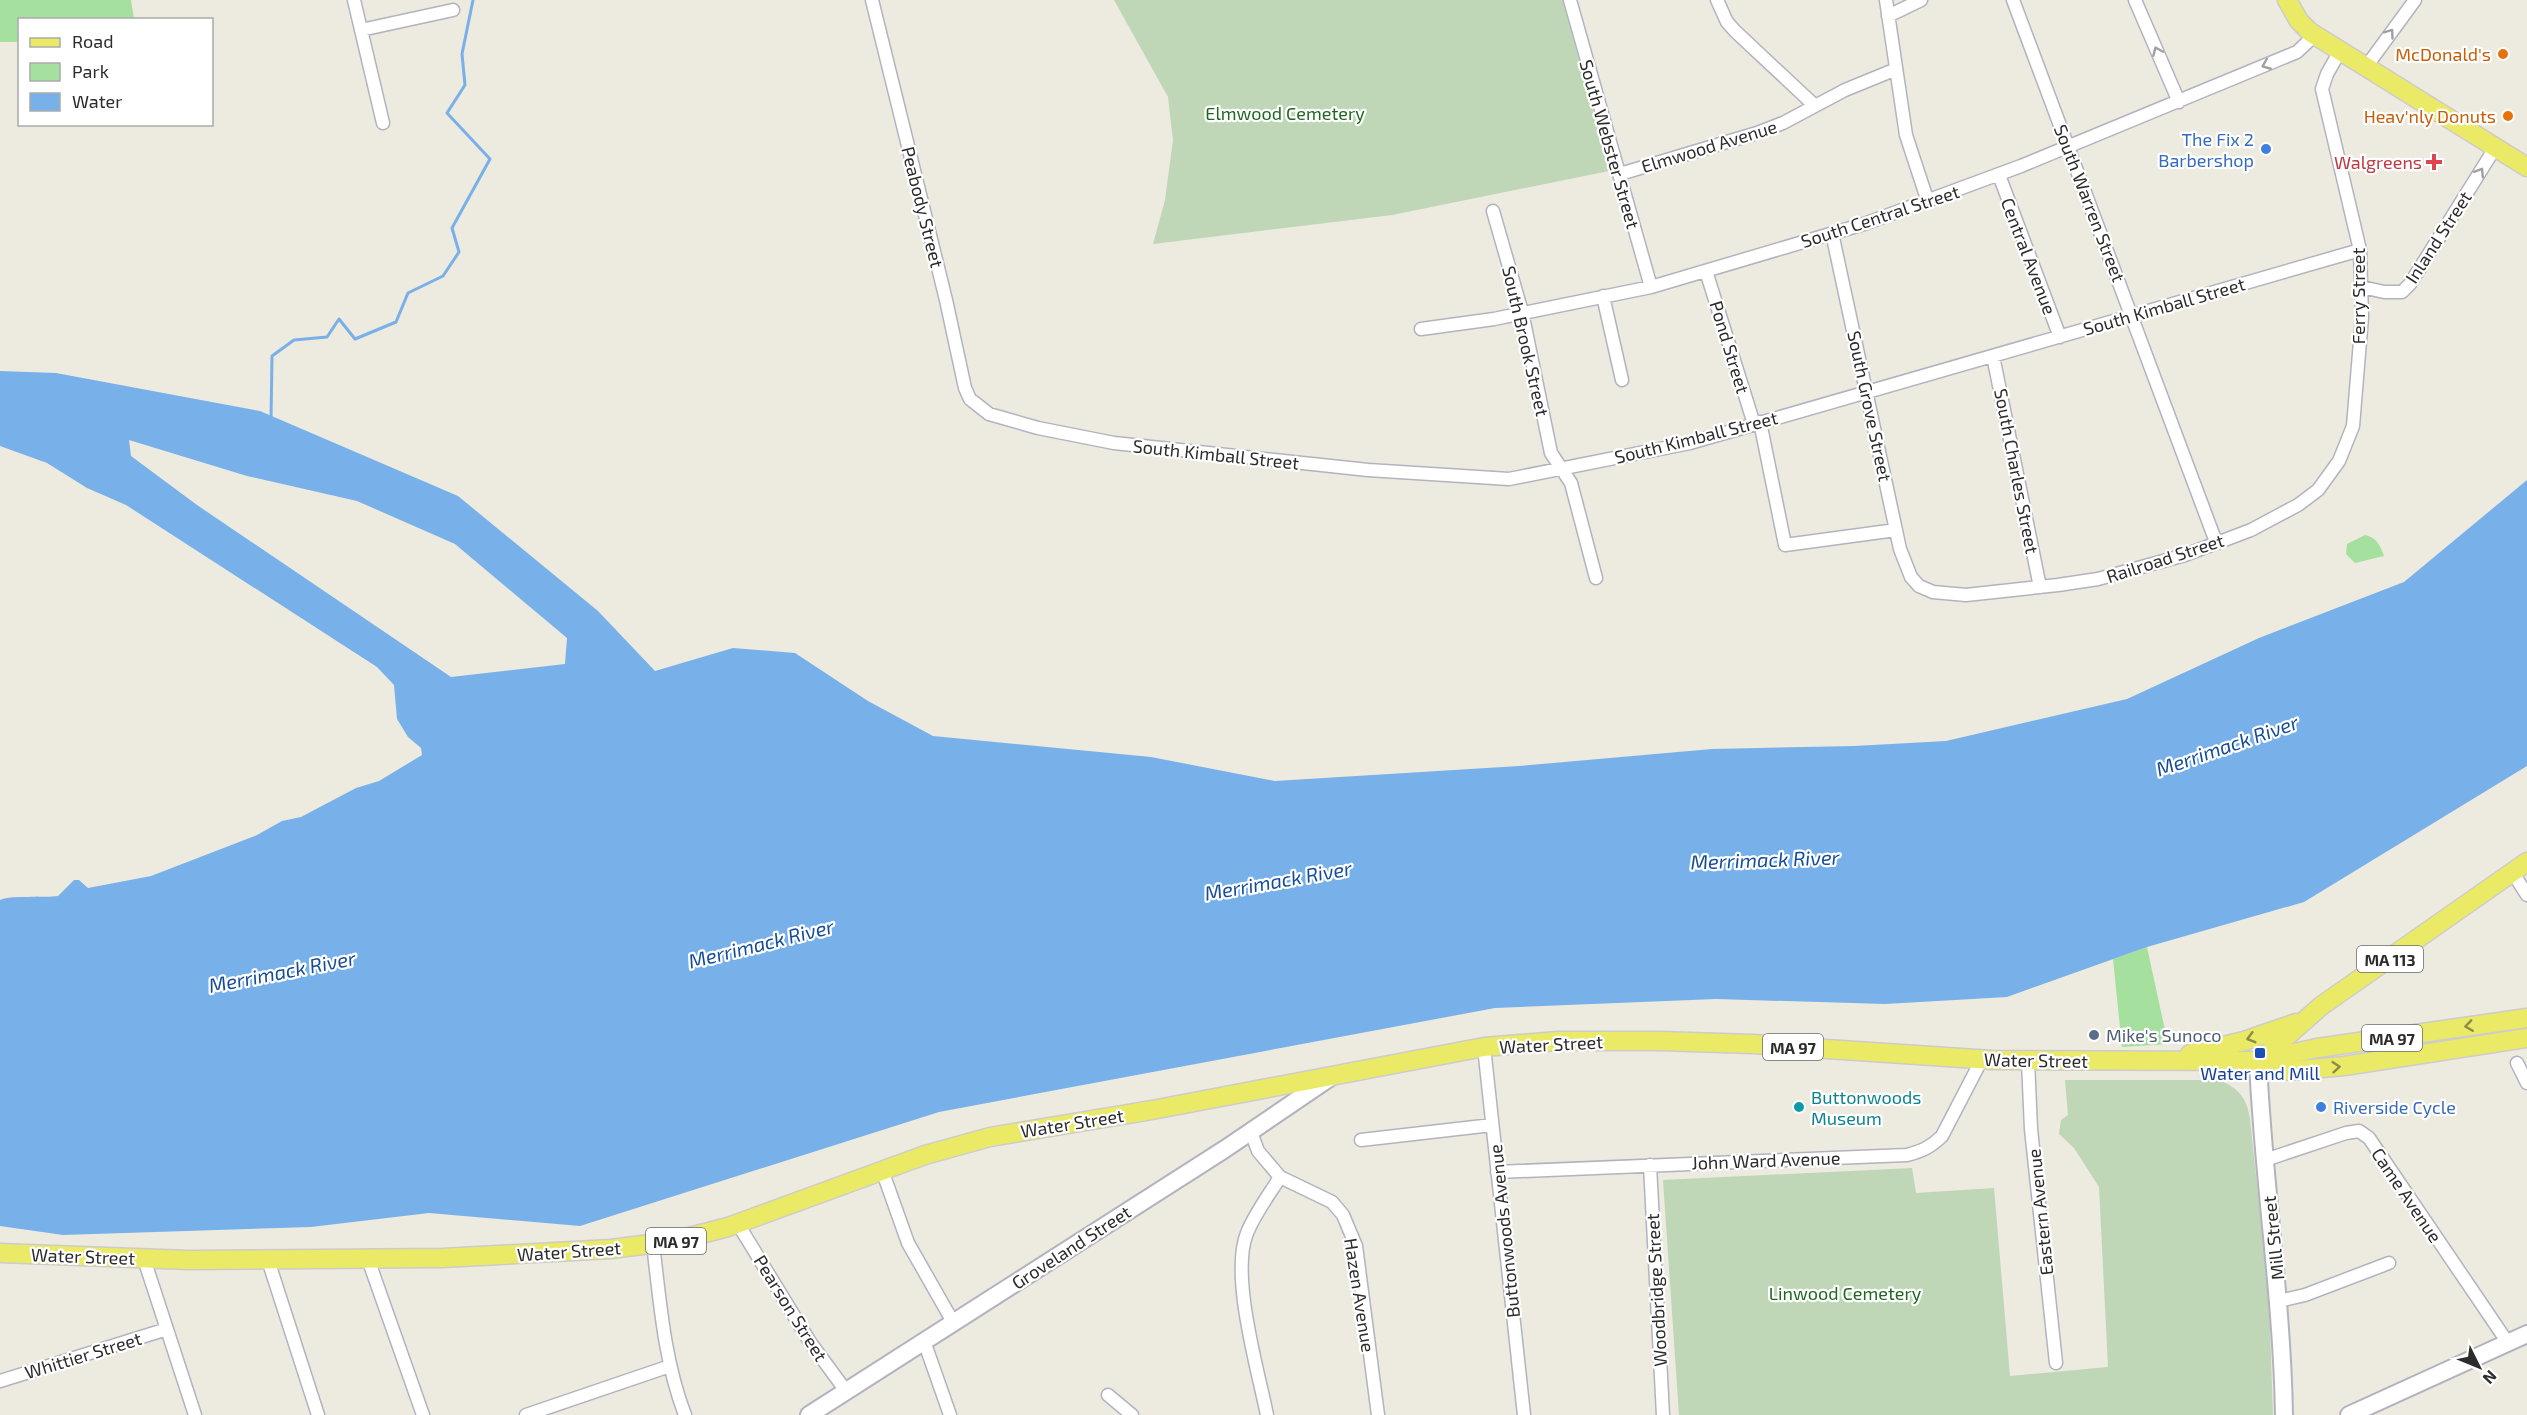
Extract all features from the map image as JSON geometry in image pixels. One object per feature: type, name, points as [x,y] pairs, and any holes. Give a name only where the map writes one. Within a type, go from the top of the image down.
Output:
[{"type":"main road","points":[[2287,0],[2299,21],[2315,35],[2527,167]]},
{"type":"main road","name":"Water Street","points":[[0,1253],[144,1258],[368,1259],[543,1254],[653,1244],[683,1239],[738,1224],[882,1170],[954,1146],[990,1137],[1331,1077],[1484,1047],[1558,1041],[1659,1041],[1753,1044],[2028,1061],[2258,1061],[2306,1019],[2520,867]]},
{"type":"main road","name":"MA 97","points":[[2258,1061],[2317,1048],[2527,1018]]},
{"type":"main road","name":"Water Street","points":[[2155,1061],[2244,1041],[2306,1019]]},
{"type":"main road","name":"MA 97","points":[[2258,1061],[2290,1071],[2527,1038]]},
{"type":"main road","name":"Mill Street","points":[[2258,1061],[2279,1301],[2284,1415]]},
{"type":"main road","name":"Groveland Street","points":[[809,1415],[1251,1132],[1331,1077]]},
{"type":"main road","points":[[2349,1415],[2527,1334]]},
{"type":"street","points":[[354,0],[383,123]]},
{"type":"street","name":"Peabody Street","points":[[872,0],[965,388],[970,399],[982,410]]},
{"type":"street","name":"South Webster Street","points":[[1570,0],[1651,287]]},
{"type":"street","points":[[1717,0],[1727,22],[1735,31],[1814,105]]},
{"type":"street","points":[[1886,0],[1894,70],[1906,135],[1928,202]]},
{"type":"street","points":[[1888,16],[1921,0]]},
{"type":"street","name":"South Warren Street","points":[[2013,0],[2217,542]]},
{"type":"street","points":[[2136,0],[2179,102]]},
{"type":"street","points":[[2366,67],[2415,0]]},
{"type":"street","points":[[361,30],[453,10]]},
{"type":"street","name":"South Central Street","points":[[1421,329],[1494,320],[1522,312],[1651,287],[1928,202],[2069,147],[2297,52],[2315,35]]},
{"type":"street","name":"Ferry Street","points":[[2340,51],[2327,74],[2322,89],[2360,250],[2362,287],[2357,394],[2349,440]]},
{"type":"street","name":"Elmwood Avenue","points":[[1620,174],[1757,133],[1894,70]]},
{"type":"street","name":"Inland Street","points":[[2362,287],[2384,292],[2403,292],[2495,148]]},
{"type":"street","name":"Central Avenue","points":[[1999,175],[2060,337]]},
{"type":"street","name":"South Brook Street","points":[[1494,211],[1522,312],[1551,453],[1571,483],[1596,578]]},
{"type":"street","name":"South Grove Street","points":[[1832,233],[1900,549],[1911,577]]},
{"type":"street","name":"South Kimball Street","points":[[982,410],[1007,420],[1038,428],[1114,443],[1475,479],[1509,479],[1690,443],[2360,250]]},
{"type":"street","name":"Pond Street","points":[[1706,271],[1757,423],[1785,545],[1896,530]]},
{"type":"street","points":[[1603,296],[1622,380]]},
{"type":"street","name":"South Charles Street","points":[[1993,356],[2040,587]]},
{"type":"street","name":"Railroad Street","points":[[1911,577],[1919,586],[1933,592],[1986,594],[2098,579],[2185,555],[2251,530],[2298,505],[2318,490],[2335,468],[2349,440]]},
{"type":"street","points":[[2520,867],[2527,895]]},
{"type":"street","name":"Buttonwoods Avenue","points":[[1484,1047],[1524,1415]]},
{"type":"street","name":"John Ward Avenue","points":[[1497,1172],[1898,1155],[1922,1151],[1932,1146],[1949,1125],[1982,1059]]},
{"type":"street","name":"Eastern Avenue","points":[[2028,1061],[2031,1129],[2056,1363]]},
{"type":"street","points":[[2517,1063],[2527,1083]]},
{"type":"street","points":[[1361,1140],[1492,1125]]},
{"type":"street","name":"Came Avenue","points":[[2265,1160],[2346,1133],[2359,1131],[2369,1138],[2508,1342]]},
{"type":"street","points":[[1251,1132],[1258,1151],[1280,1177],[1246,1234],[1242,1258],[1246,1311],[1267,1415]]},
{"type":"street","name":"Woodbridge Street","points":[[1650,1165],[1663,1415]]},
{"type":"street","points":[[882,1170],[908,1243],[953,1322]]},
{"type":"street","name":"Hazen Avenue","points":[[1280,1177],[1332,1202],[1350,1228],[1356,1246],[1378,1415]]},
{"type":"street","name":"Pearson Street","points":[[738,1224],[810,1342],[846,1391]]},
{"type":"street","points":[[653,1244],[663,1329],[670,1366],[685,1415]]},
{"type":"street","points":[[144,1258],[195,1415]]},
{"type":"street","points":[[368,1259],[423,1415]]},
{"type":"street","points":[[268,1260],[318,1415]]},
{"type":"street","points":[[2279,1301],[2305,1295],[2389,1263]]},
{"type":"street","name":"Whittier Street","points":[[0,1381],[167,1329]]},
{"type":"street","points":[[924,1341],[950,1415]]},
{"type":"street","points":[[526,1415],[670,1366]]},
{"type":"street","points":[[1108,1395],[1132,1415]]},
{"type":"green space","points":[[0,0],[131,0],[134,18],[18,18],[18,42],[0,42]]},
{"type":"green space","name":"Elmwood Cemetery","points":[[1114,0],[1563,0],[1609,171],[1392,215],[1153,244],[1165,200],[1173,140],[1168,97]]},
{"type":"green space","points":[[2365,535],[2378,542],[2384,556],[2355,563],[2346,554],[2347,544]]},
{"type":"green space","points":[[2147,947],[2168,1044],[2122,1047],[2113,959]]},
{"type":"green space","name":"Linwood Cemetery","points":[[2065,1080],[2220,1080],[2241,1095],[2247,1105],[2250,1119],[2269,1298],[2273,1415],[1679,1415],[1663,1180],[1912,1168],[1916,1193],[1994,1188],[2010,1376],[2108,1367],[2099,1187],[2074,1148],[2059,1134],[2061,1120],[2068,1115]]},
{"type":"water","name":"Merrimack River","points":[[0,371],[56,373],[260,411],[458,496],[598,611],[655,671],[733,648],[795,653],[868,701],[933,736],[1151,757],[1275,781],[1519,766],[1712,749],[1854,746],[1946,741],[2127,699],[2259,638],[2404,582],[2527,480],[2527,766],[2304,902],[2147,947],[2007,997],[1885,1004],[1716,999],[1495,1008],[939,1112],[580,1226],[429,1213],[311,1227],[63,1235],[0,1226],[0,900],[58,896],[74,880],[79,880],[88,888],[151,876],[257,835],[282,821],[301,817],[356,788],[379,781],[422,755],[421,748],[408,737],[397,719],[394,685],[377,667],[126,505],[87,488],[47,463],[0,446]],"holes":[[[129,440],[247,476],[357,501],[455,544],[567,638],[565,664],[451,677],[197,505],[131,456]]]},
{"type":"waterway","points":[[271,420],[272,356],[294,340],[327,337],[339,319],[355,339],[396,322],[408,293],[443,276],[459,252],[452,228],[490,159],[447,113],[465,85],[462,54],[473,0]]},
{"type":"place","name":"McDonald's","points":[[2503,54]]},
{"type":"place","name":"Heav'nly Donuts","points":[[2508,116]]},
{"type":"place","name":"The Fix 2 Barbershop","points":[[2266,149]]},
{"type":"place","name":"Walgreens","points":[[2434,162]]},
{"type":"place","name":"Mike's Sunoco","points":[[2094,1035]]},
{"type":"place","name":"Water and Mill","points":[[2260,1053]]},
{"type":"place","name":"Buttonwoods Museum","points":[[1799,1107]]},
{"type":"place","name":"Riverside Cycle","points":[[2321,1107]]}]
